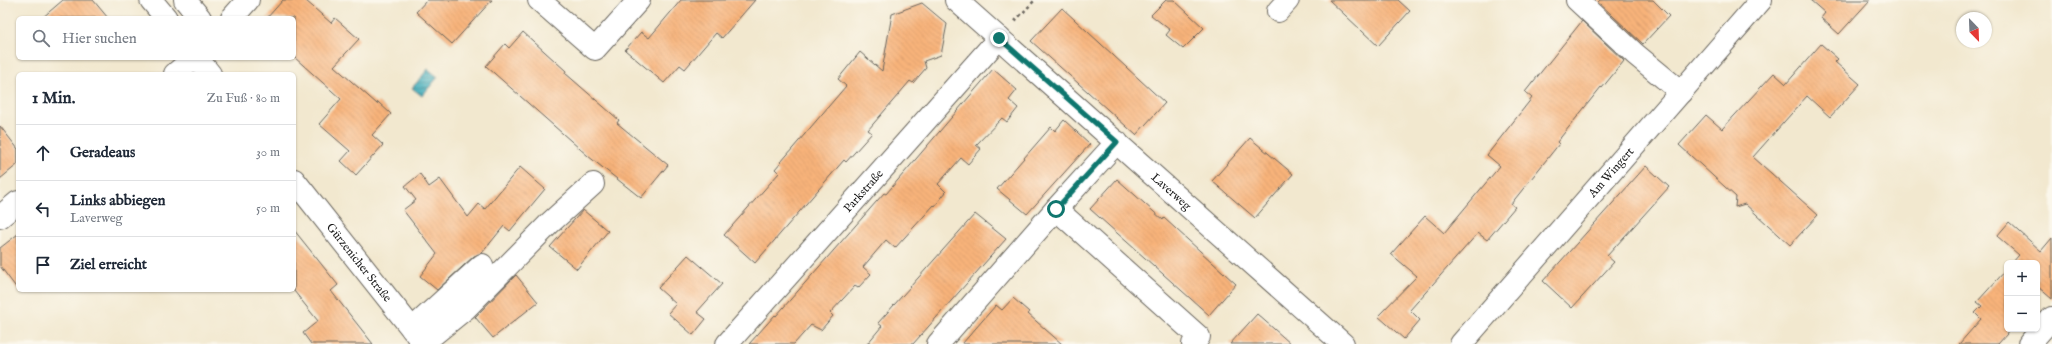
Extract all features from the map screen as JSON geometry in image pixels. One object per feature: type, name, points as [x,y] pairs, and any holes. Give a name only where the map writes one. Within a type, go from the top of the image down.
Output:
[{"type":"street","points":[[151,0],[164,16]]},
{"type":"street","points":[[185,0],[198,16]]},
{"type":"street","points":[[234,16],[248,0]]},
{"type":"street","points":[[539,0],[595,49],[639,0]]},
{"type":"street","name":"Laverweg","points":[[956,0],[1343,344]]},
{"type":"street","points":[[1577,0],[1635,54],[1681,92]]},
{"type":"street","name":"Am Wingert","points":[[1461,344],[1760,0]]},
{"type":"street","name":"Parkstraße","points":[[727,344],[999,38]]},
{"type":"street","points":[[178,72],[193,60]]},
{"type":"street","points":[[198,60],[208,72]]},
{"type":"street","points":[[938,344],[1056,209],[1117,142]]},
{"type":"street","name":"Gürzenicher Straße","points":[[296,183],[420,338]]},
{"type":"street","points":[[420,338],[465,309],[550,223],[593,184]]},
{"type":"street","points":[[0,217],[16,204]]},
{"type":"street","points":[[1056,209],[1199,337],[1192,344]]},
{"type":"street","points":[[420,338],[482,266]]},
{"type":"street","points":[[2029,344],[2052,318]]},
{"type":"path","points":[[999,38],[1035,0]]},
{"type":"water","points":[[428,69],[438,77],[422,96],[412,88]]},
{"type":"building","points":[[63,0],[93,0],[106,16],[44,16]]},
{"type":"building","points":[[283,0],[305,0],[331,23],[335,18],[359,39],[334,66],[377,104],[378,102],[391,114],[372,135],[383,145],[356,175],[341,161],[350,151],[319,124],[341,99],[296,59],[296,16],[269,16]]},
{"type":"building","points":[[427,0],[492,0],[452,44],[416,12]]},
{"type":"building","points":[[681,0],[755,0],[722,38],[716,33],[685,69],[680,65],[664,83],[625,50],[641,32],[649,38]]},
{"type":"building","points":[[1166,0],[1174,0],[1204,28],[1183,49],[1166,35],[1170,30],[1151,15]]},
{"type":"building","points":[[1329,0],[1398,0],[1410,11],[1378,46]]},
{"type":"building","points":[[1600,0],[1653,0],[1669,16],[1643,44],[1598,2]]},
{"type":"building","points":[[1810,0],[1870,0],[1839,34],[1821,18],[1825,13]]},
{"type":"building","points":[[922,3],[947,24],[941,55],[924,61],[926,68],[913,83],[910,81],[868,130],[872,133],[846,162],[844,160],[755,263],[724,235],[779,173],[775,169],[846,86],[838,79],[860,52],[882,71],[892,14]]},
{"type":"building","points":[[1062,8],[1165,103],[1136,135],[1031,41]]},
{"type":"building","points":[[1582,21],[1624,61],[1557,142],[1559,144],[1511,204],[1515,207],[1487,240],[1478,233],[1410,310],[1420,320],[1404,339],[1378,316],[1417,276],[1391,254],[1425,216],[1444,233],[1500,166],[1487,155],[1532,98],[1525,92]]},
{"type":"building","points":[[523,32],[566,71],[565,73],[619,120],[617,123],[668,165],[641,198],[588,156],[486,66],[505,44],[509,48]]},
{"type":"building","points":[[1821,44],[1838,59],[1835,62],[1860,84],[1830,117],[1807,96],[1753,157],[1818,215],[1790,245],[1745,204],[1735,207],[1736,197],[1679,145],[1706,115],[1722,129],[1774,73],[1786,84]]},
{"type":"building","points":[[993,69],[1017,90],[1009,100],[1018,108],[1007,122],[1002,118],[976,145],[981,149],[968,164],[961,158],[938,184],[946,192],[935,206],[934,205],[895,248],[886,240],[863,267],[871,274],[858,288],[855,286],[830,313],[833,316],[821,330],[811,325],[794,344],[749,344],[775,315],[776,316],[884,193],[886,194]]},
{"type":"building","points":[[1064,120],[1090,144],[1027,214],[997,189],[1051,127],[1055,131]]},
{"type":"building","points":[[0,126],[16,146],[16,166],[0,179]]},
{"type":"building","points":[[1250,138],[1293,174],[1255,218],[1212,181]]},
{"type":"building","points":[[1646,166],[1669,187],[1607,256],[1614,262],[1572,308],[1543,281]]},
{"type":"building","points":[[520,167],[545,189],[510,231],[504,226],[482,253],[474,256],[437,290],[420,276],[437,254],[403,210],[416,200],[405,186],[420,174],[429,187],[440,179],[468,217],[479,204],[485,209]]},
{"type":"building","points":[[1117,179],[1163,220],[1164,218],[1236,284],[1209,315],[1090,209]]},
{"type":"building","points":[[583,210],[608,231],[577,269],[550,247]]},
{"type":"building","points":[[975,214],[1006,239],[913,344],[867,344],[882,326],[878,323]]},
{"type":"building","points":[[2009,222],[2041,251],[2052,238],[2052,299],[2040,289],[2040,260],[2015,260],[2019,255],[1997,236]]},
{"type":"building","points":[[296,232],[338,285],[331,291],[373,344],[311,344],[303,333],[318,321],[295,292]]},
{"type":"building","points":[[16,236],[16,287],[0,266],[0,248]]},
{"type":"building","points":[[688,255],[722,284],[697,312],[706,319],[693,335],[668,313],[676,304],[658,288]]},
{"type":"building","points":[[2004,272],[2004,332],[2007,332],[2007,334],[1998,344],[1959,344],[1981,319],[1975,313],[1982,306],[1977,302]]},
{"type":"building","points":[[516,275],[538,302],[493,338],[475,317]]},
{"type":"building","points":[[1013,298],[1029,312],[1028,314],[1062,344],[962,344],[996,305],[1002,310]]},
{"type":"building","points":[[1257,314],[1291,344],[1230,344]]},
{"type":"route","points":[[999,38],[1117,142],[1056,209]]}]
